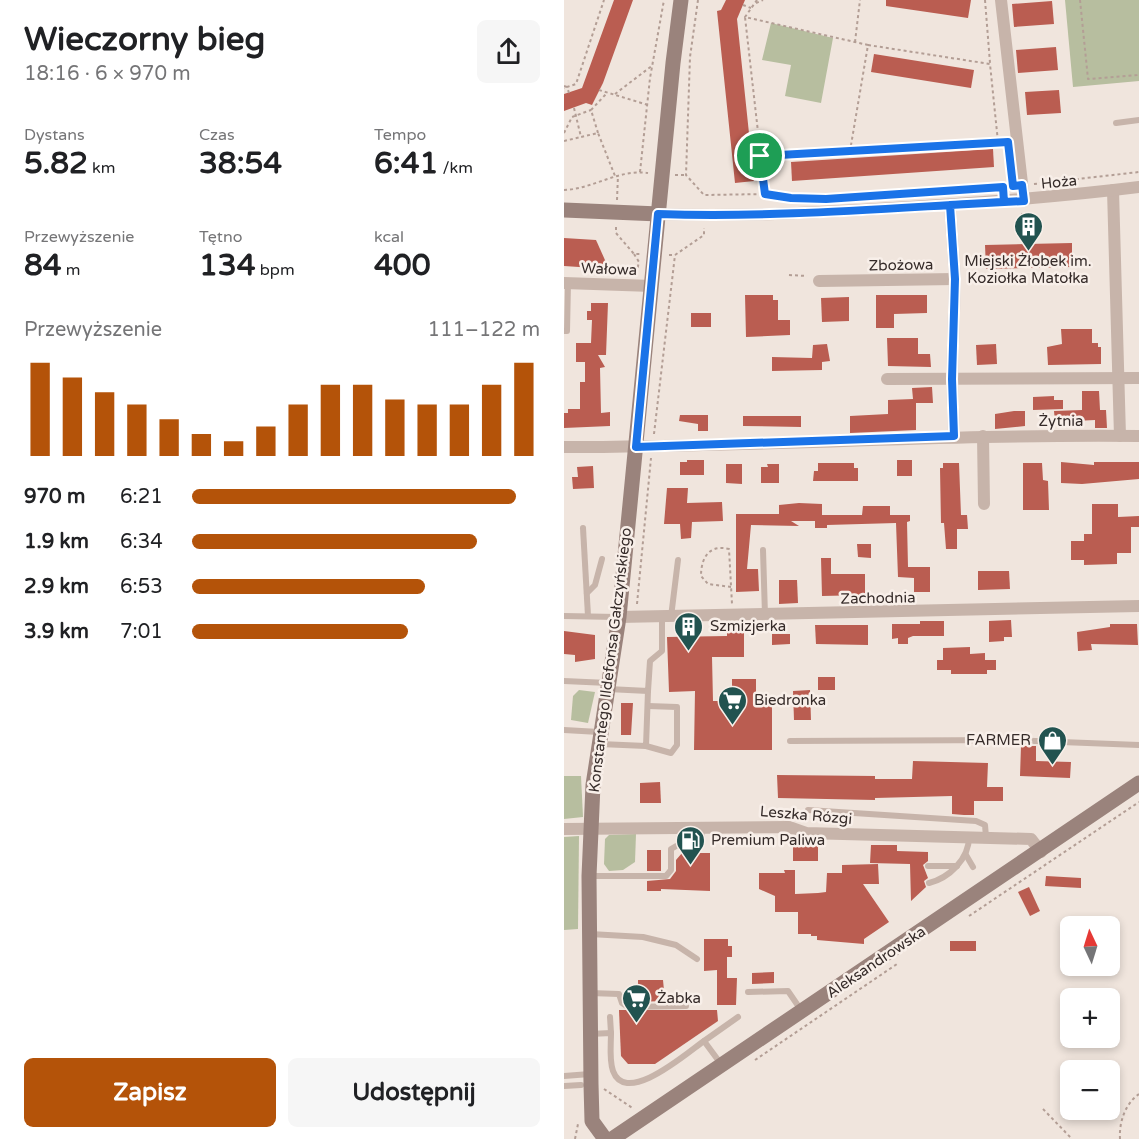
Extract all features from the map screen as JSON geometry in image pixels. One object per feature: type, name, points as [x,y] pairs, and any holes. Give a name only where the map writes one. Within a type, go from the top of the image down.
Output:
[{"type":"street","name":"Konstantego Ildefonsa Gałczyńskiego","points":[[605,1139],[592,1121],[586,1079],[590,1034],[591,828],[599,738],[619,617],[681,0]]},
{"type":"street","points":[[1000,0],[1024,201]]},
{"type":"street","name":"Hoża","points":[[658,214],[756,216],[1024,201],[1139,187]]},
{"type":"street","points":[[1113,190],[1120,436]]},
{"type":"street","points":[[950,205],[955,279]]},
{"type":"street","points":[[564,210],[658,214]]},
{"type":"street","name":"Zbożowa","points":[[819,281],[955,279],[952,379],[954,436]]},
{"type":"street","name":"Wałowa","points":[[566,283],[652,286]]},
{"type":"street","points":[[886,379],[1139,378]]},
{"type":"street","name":"Żytnia","points":[[564,447],[636,447],[954,436],[1139,436]]},
{"type":"street","points":[[983,436],[984,504]]},
{"type":"street","name":"Zachodnia","points":[[619,617],[666,618],[1139,606]]},
{"type":"street","name":"Aleksandrowska","points":[[612,1139],[722,1065],[807,1017],[1139,783]]},
{"type":"street","name":"Leszka Rózgi","points":[[564,829],[778,826],[806,833],[1030,839],[1041,852]]},
{"type":"lane","points":[[1116,123],[1139,120]]},
{"type":"lane","points":[[564,331],[567,331],[566,283]]},
{"type":"lane","points":[[583,528],[588,616]]},
{"type":"lane","points":[[763,550],[765,615]]},
{"type":"lane","points":[[587,593],[595,585],[602,559]]},
{"type":"lane","points":[[646,746],[650,661],[662,651],[678,560]]},
{"type":"lane","points":[[564,616],[619,617]]},
{"type":"lane","points":[[564,681],[648,692]]},
{"type":"lane","points":[[564,730],[671,753],[677,745],[677,706],[648,706]]},
{"type":"lane","points":[[790,741],[1011,740],[1139,745]]},
{"type":"lane","points":[[808,810],[976,821],[985,825],[986,838]]},
{"type":"lane","points":[[590,876],[666,876],[671,870],[671,849],[678,845],[698,845],[701,841],[702,826]]},
{"type":"lane","points":[[929,883],[957,866],[966,855],[969,837]]},
{"type":"lane","points":[[966,855],[973,867]]},
{"type":"lane","points":[[928,866],[957,866]]},
{"type":"lane","points":[[590,934],[643,937],[676,945],[697,959]]},
{"type":"lane","points":[[748,992],[788,991],[807,1017]]},
{"type":"lane","points":[[590,993],[619,994],[622,1004],[628,1007],[686,1006]]},
{"type":"lane","points":[[610,1017],[614,1074],[619,1080],[628,1083],[646,1081],[738,1017]]},
{"type":"lane","points":[[590,1034],[611,1033]]},
{"type":"lane","points":[[704,1041],[722,1065]]},
{"type":"lane","points":[[564,1076],[586,1079]]},
{"type":"lane","points":[[564,1086],[586,1079]]},
{"type":"path","points":[[569,93],[565,87],[576,84],[604,0]]},
{"type":"path","points":[[640,172],[653,65],[664,0]]},
{"type":"path","points":[[699,0],[690,57],[686,175],[704,195],[765,194],[791,198],[826,199]]},
{"type":"path","points":[[764,0],[757,1],[746,17],[765,194]]},
{"type":"path","points":[[855,42],[860,0]]},
{"type":"path","points":[[985,0],[998,142]]},
{"type":"path","points":[[1080,0],[1088,79],[1139,75]]},
{"type":"path","points":[[743,5],[752,8]]},
{"type":"path","points":[[746,17],[868,45],[990,64]]},
{"type":"path","points":[[850,151],[868,45]]},
{"type":"path","points":[[614,95],[653,65]]},
{"type":"path","points":[[599,90],[648,105]]},
{"type":"path","points":[[564,133],[576,115],[591,110],[607,93]]},
{"type":"path","points":[[574,108],[581,137]]},
{"type":"path","points":[[591,110],[615,176]]},
{"type":"path","points":[[564,141],[598,133]]},
{"type":"path","points":[[760,156],[1008,142]]},
{"type":"path","points":[[564,190],[579,189],[615,176],[640,172],[663,174]]},
{"type":"path","points":[[859,196],[1003,187],[1139,172]]},
{"type":"path","points":[[1003,187],[1005,213],[1022,213],[1022,240]]},
{"type":"path","points":[[789,275],[803,274],[819,281]]},
{"type":"path","points":[[731,587],[708,584],[701,576],[701,561],[708,552],[720,547],[729,549],[731,587],[732,616]]},
{"type":"path","points":[[965,918],[1139,802]]},
{"type":"path","points":[[807,1017],[900,962]]},
{"type":"path","points":[[1120,1139],[1119,1129],[1129,1102],[1139,1094]]},
{"type":"path","points":[[1043,1109],[1072,1139]]},
{"type":"green space","points":[[1065,0],[1139,0],[1139,81],[1073,87]]},
{"type":"green space","points":[[771,23],[833,38],[821,103],[785,96],[791,65],[762,60]]},
{"type":"green space","points":[[579,690],[595,692],[588,723],[571,720],[573,696]]},
{"type":"green space","points":[[564,776],[581,776],[583,817],[564,819]]},
{"type":"green space","points":[[636,834],[635,862],[623,870],[609,871],[604,864],[605,839],[609,835]]},
{"type":"green space","points":[[579,836],[578,929],[564,930],[564,837]]},
{"type":"building","points":[[614,0],[633,0],[603,83],[592,105],[586,103],[564,111],[564,94],[582,88]]},
{"type":"building","points":[[726,0],[745,0],[737,19],[754,181],[735,183],[717,11],[721,10]]},
{"type":"building","points":[[886,0],[971,0],[968,18],[886,6]]},
{"type":"building","points":[[1052,1],[1054,24],[1014,27],[1012,4]]},
{"type":"building","points":[[1056,47],[1058,70],[1018,73],[1016,50]]},
{"type":"building","points":[[874,54],[974,70],[971,88],[871,72]]},
{"type":"building","points":[[1059,90],[1061,113],[1027,115],[1025,92]]},
{"type":"building","points":[[993,149],[994,167],[792,181],[791,162]]},
{"type":"building","points":[[564,238],[596,240],[609,269],[564,266]]},
{"type":"building","name":"Miejski Żłobek im. Koziołka Matołka","points":[[1072,243],[1072,267],[986,269],[985,245]]},
{"type":"building","points":[[745,295],[773,295],[773,300],[778,300],[778,320],[790,320],[790,335],[746,337]]},
{"type":"building","points":[[876,295],[927,295],[927,313],[894,314],[894,328],[876,328]]},
{"type":"building","points":[[849,297],[849,321],[822,322],[821,298]]},
{"type":"building","points":[[591,303],[608,303],[606,355],[598,355],[605,367],[600,368],[601,413],[610,412],[610,426],[564,428],[564,413],[568,413],[568,409],[580,409],[580,382],[585,382],[585,362],[576,362],[576,343],[591,343],[592,320],[587,320],[587,311],[591,311]]},
{"type":"building","points":[[691,313],[711,313],[711,327],[691,327]]},
{"type":"building","points":[[1061,329],[1092,329],[1092,343],[1098,343],[1098,347],[1101,347],[1101,364],[1048,365],[1047,347],[1062,344]]},
{"type":"building","points":[[887,338],[918,338],[918,354],[930,354],[931,367],[888,366]]},
{"type":"building","points":[[827,344],[830,361],[822,362],[822,370],[772,371],[772,357],[812,358],[813,345]]},
{"type":"building","points":[[996,344],[997,364],[977,365],[976,345]]},
{"type":"building","points":[[932,387],[933,403],[916,403],[916,430],[850,433],[850,416],[888,414],[888,400],[913,399],[912,388]]},
{"type":"building","points":[[1082,391],[1099,391],[1100,410],[1106,410],[1107,428],[1095,428],[1095,420],[1055,422],[1054,411],[1082,410]]},
{"type":"building","points":[[1054,396],[1054,400],[1063,400],[1063,409],[1033,410],[1033,397]]},
{"type":"building","points":[[1025,411],[1025,426],[995,429],[995,414]]},
{"type":"building","points":[[680,415],[708,415],[708,431],[698,431],[698,424],[679,421]]},
{"type":"building","points":[[743,416],[801,416],[801,427],[743,426]]},
{"type":"building","points":[[687,460],[704,460],[704,475],[680,475],[680,462],[687,462]]},
{"type":"building","points":[[897,460],[912,460],[912,476],[897,476]]},
{"type":"building","points":[[1061,462],[1094,465],[1094,462],[1139,462],[1139,479],[1082,484],[1061,483]]},
{"type":"building","points":[[818,463],[854,463],[854,468],[858,468],[858,481],[813,481],[814,471],[818,471]]},
{"type":"building","points":[[943,463],[959,463],[961,515],[967,515],[968,529],[957,529],[957,549],[946,549],[944,523],[941,523],[940,468],[943,468]]},
{"type":"building","points":[[1023,463],[1042,463],[1043,480],[1048,481],[1049,510],[1023,510]]},
{"type":"building","points":[[726,464],[742,464],[742,484],[726,483]]},
{"type":"building","points":[[767,464],[779,464],[779,483],[761,483],[761,467],[768,467]]},
{"type":"building","points":[[593,466],[594,488],[573,489],[572,477],[578,477],[577,467]]},
{"type":"building","points":[[667,488],[688,488],[687,503],[722,502],[723,521],[692,522],[691,538],[681,539],[680,524],[664,524]]},
{"type":"building","points":[[822,504],[822,515],[862,515],[863,506],[890,506],[890,515],[910,515],[910,521],[907,522],[908,567],[930,567],[930,592],[914,592],[914,578],[898,577],[896,523],[827,525],[827,528],[815,528],[815,521],[791,521],[799,526],[751,525],[747,569],[758,569],[759,591],[736,592],[736,514],[779,514],[779,505]]},
{"type":"building","points":[[1092,504],[1118,504],[1118,517],[1139,516],[1139,527],[1131,527],[1131,553],[1117,553],[1117,564],[1084,565],[1084,560],[1071,560],[1071,541],[1084,541],[1084,534],[1092,534]]},
{"type":"building","points":[[857,544],[871,544],[871,558],[858,557]]},
{"type":"building","points":[[821,558],[831,558],[831,574],[865,574],[865,595],[822,596]]},
{"type":"building","points":[[978,571],[1009,571],[1010,589],[978,590]]},
{"type":"building","points":[[779,580],[797,580],[798,603],[779,604]]},
{"type":"building","points":[[1011,620],[1012,637],[1004,637],[1004,641],[989,642],[989,621]]},
{"type":"building","points":[[920,621],[944,621],[944,636],[913,636],[908,638],[908,644],[898,644],[898,638],[892,639],[892,624],[920,624]]},
{"type":"building","points":[[1110,624],[1137,624],[1138,645],[1091,644],[1092,650],[1078,651],[1077,632],[1110,627]]},
{"type":"building","points":[[815,625],[868,625],[868,645],[816,644]]},
{"type":"building","points":[[564,631],[595,635],[595,659],[575,662],[575,655],[564,654]]},
{"type":"building","points":[[727,632],[744,632],[744,657],[712,657],[713,701],[732,701],[732,679],[756,679],[756,701],[772,701],[772,750],[694,750],[695,691],[669,692],[667,637],[727,636]]},
{"type":"building","points":[[772,634],[790,634],[790,644],[772,645]]},
{"type":"building","points":[[970,647],[970,654],[985,653],[985,660],[996,660],[996,670],[987,670],[987,674],[951,674],[951,670],[937,670],[937,660],[943,660],[943,648]]},
{"type":"building","points":[[818,677],[835,677],[835,690],[818,690]]},
{"type":"building","points":[[810,690],[811,720],[794,720],[793,691]]},
{"type":"building","points":[[621,703],[633,703],[631,735],[621,735]]},
{"type":"building","points":[[1021,746],[1036,746],[1036,761],[1071,762],[1070,778],[1020,776]]},
{"type":"building","points":[[913,761],[988,763],[987,787],[1003,787],[1003,801],[974,801],[974,815],[964,815],[952,814],[952,796],[875,798],[875,800],[778,798],[777,775],[875,776],[875,779],[912,779]]},
{"type":"building","points":[[660,782],[661,803],[640,803],[640,783]]},
{"type":"building","points":[[793,843],[818,843],[818,861],[793,861]]},
{"type":"building","points":[[871,845],[897,845],[897,851],[928,852],[928,861],[923,865],[928,878],[924,881],[926,887],[911,901],[910,864],[870,863]]},
{"type":"building","points":[[647,850],[661,850],[661,871],[647,871]]},
{"type":"building","points":[[682,853],[710,853],[710,891],[661,889],[661,891],[647,891],[647,881],[670,879],[676,871],[676,860]]},
{"type":"building","points":[[878,864],[879,884],[863,884],[889,922],[864,939],[864,944],[817,940],[817,936],[811,936],[811,934],[798,934],[798,912],[775,912],[775,896],[759,889],[759,873],[785,873],[784,870],[795,870],[795,894],[826,892],[827,873],[842,873],[842,865]]},
{"type":"building","points":[[1046,876],[1081,878],[1081,888],[1045,886]]},
{"type":"building","points":[[1029,887],[1040,911],[1030,916],[1018,892]]},
{"type":"building","points":[[704,939],[728,939],[728,946],[732,946],[732,957],[727,957],[727,978],[737,978],[736,1005],[717,1005],[717,970],[704,971]]},
{"type":"building","points":[[950,941],[976,941],[976,951],[950,951]]},
{"type":"building","points":[[774,972],[774,983],[752,984],[752,973]]},
{"type":"building","points":[[638,980],[663,980],[665,1001],[634,1002],[634,992],[638,992]]},
{"type":"building","points":[[619,1010],[717,1010],[718,1021],[655,1064],[628,1064],[621,1056]]},
{"type":"place","name":"Miejski Żłobek im. Koziołka Matołka","points":[[1028,252]]},
{"type":"place","name":"Szmizjerka","points":[[689,652]]},
{"type":"place","name":"Biedronka","points":[[733,726]]},
{"type":"place","name":"FARMER","points":[[1052,766]]},
{"type":"place","name":"Premium Paliwa","points":[[690,866]]},
{"type":"place","name":"Żabka","points":[[636,1024]]},
{"type":"route","points":[[1008,142],[1013,186],[1022,185],[1024,201],[950,205],[955,279],[952,379],[954,436],[636,447],[658,214],[756,216],[824,213],[851,210],[1004,202],[1003,187],[826,199],[791,198],[765,194],[760,156],[1008,142]]}]
